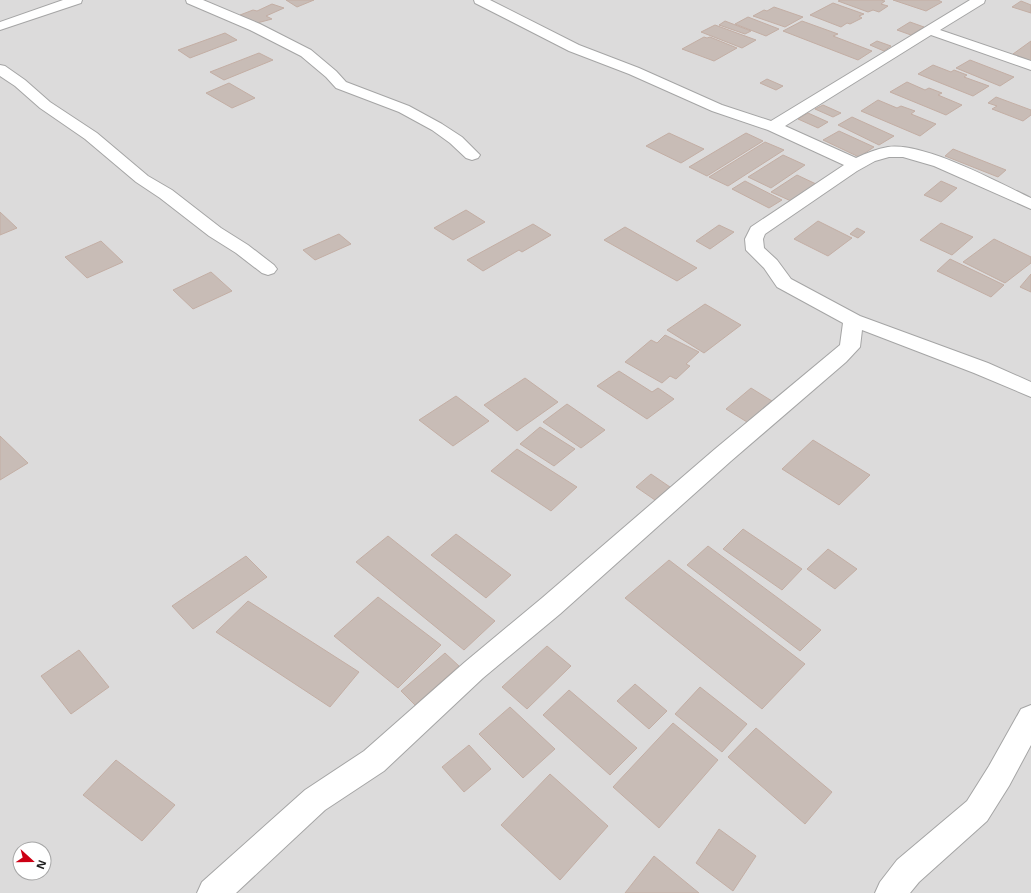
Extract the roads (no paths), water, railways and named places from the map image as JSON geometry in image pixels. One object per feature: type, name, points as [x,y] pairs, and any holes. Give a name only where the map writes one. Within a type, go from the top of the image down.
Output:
[{"type":"street","points":[[0,26],[76,0]]},
{"type":"street","points":[[192,0],[201,6],[255,27],[306,53],[331,74],[341,85],[404,109],[437,127],[456,140],[472,156]]},
{"type":"street","points":[[480,0],[574,48],[634,71],[717,108],[773,127],[856,164]]},
{"type":"street","points":[[773,127],[979,0]]},
{"type":"street","points":[[929,30],[1031,66]]},
{"type":"street","points":[[0,69],[20,83],[45,105],[91,136],[142,180],[166,194],[198,220],[242,249],[268,269]]},
{"type":"street","points":[[1031,204],[927,158],[890,152],[856,164],[757,231],[754,239],[755,250],[771,264],[784,283],[853,320],[981,368],[1031,390]]},
{"type":"street","points":[[213,893],[315,800],[374,761],[474,670],[551,606],[723,455],[839,357],[850,347],[853,320]]},
{"type":"street","points":[[891,893],[908,871],[977,811],[999,776],[1031,718]]}]
